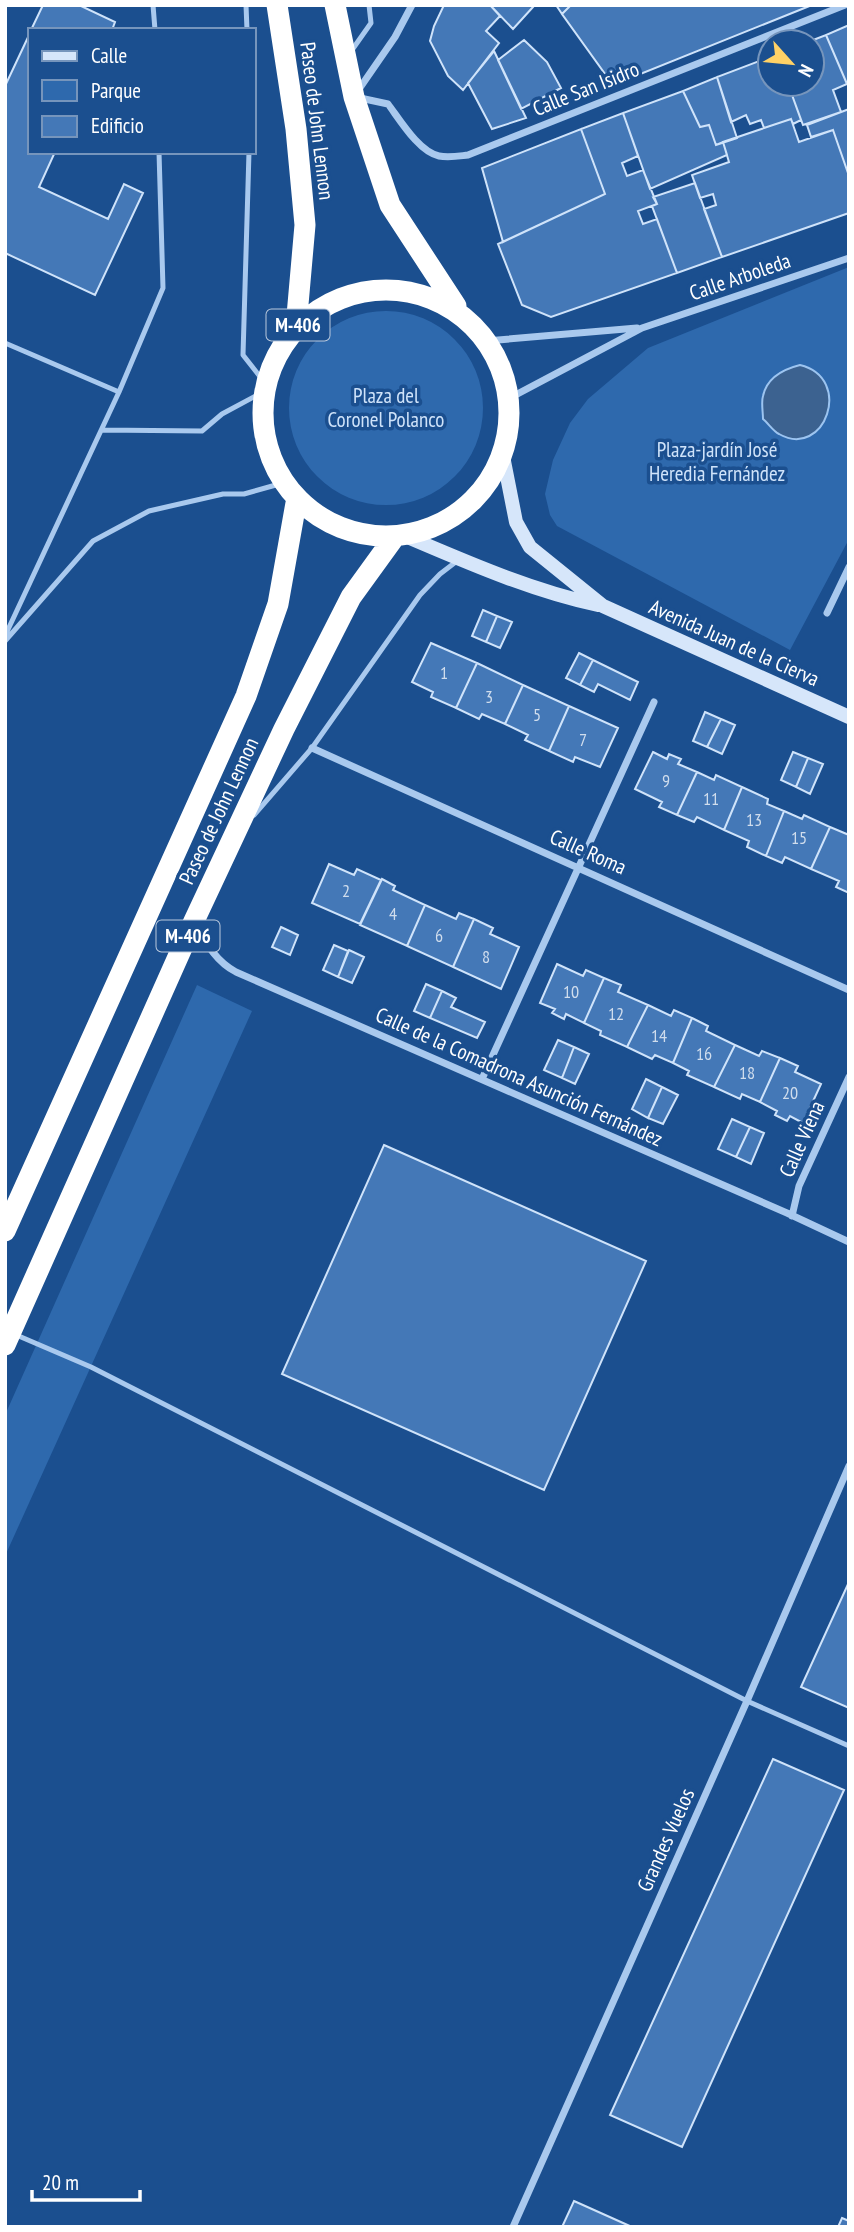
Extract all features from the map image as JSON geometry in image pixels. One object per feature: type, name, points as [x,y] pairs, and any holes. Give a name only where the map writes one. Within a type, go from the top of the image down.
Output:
[{"type":"highway","name":"Paseo de John Lennon","points":[[277,5],[296,130],[305,225],[296,327]]},
{"type":"highway","name":"Paseo de John Lennon","points":[[335,5],[354,97],[390,205],[456,306]]},
{"type":"highway","name":"M-406","points":[[404,288],[456,306],[486,341],[499,368],[508,399],[510,427],[503,456],[476,496],[430,530],[401,538],[348,531],[296,503],[276,471],[262,426],[264,387],[296,327],[329,302],[365,290],[404,288]]},
{"type":"highway","name":"Paseo de John Lennon","points":[[5,1230],[246,696],[278,604],[296,503]]},
{"type":"highway","name":"Paseo de John Lennon","points":[[8,1339],[194,922],[284,729],[351,597],[401,538]]},
{"type":"street","points":[[354,97],[396,37],[412,5]]},
{"type":"street","name":"Calle San Isidro","points":[[354,97],[387,104],[414,137],[437,156],[468,155],[845,5]]},
{"type":"street","name":"Calle Arboleda","points":[[508,399],[642,328],[849,258]]},
{"type":"street","name":"Calle Arboleda","points":[[486,341],[642,328]]},
{"type":"street","name":"Avenida Juan de la Cierva","points":[[503,456],[516,522],[530,547],[603,606]]},
{"type":"street","name":"Avenida Juan de la Cierva","points":[[401,538],[487,571],[571,599],[603,606],[849,717]]},
{"type":"street","points":[[827,613],[849,567]]},
{"type":"street","points":[[482,1079],[654,702]]},
{"type":"street","name":"Calle Roma","points":[[312,748],[849,990]]},
{"type":"street","name":"Calle de la Comadrona Asunción Fernández","points":[[194,922],[208,947],[228,968],[849,1242]]},
{"type":"street","name":"Calle Viena","points":[[792,1216],[799,1186],[849,1077]]},
{"type":"street","name":"Grandes Vuelos","points":[[513,2227],[849,1466]]},
{"type":"lane","points":[[153,5],[155,28]]},
{"type":"lane","points":[[246,5],[247,28]]},
{"type":"lane","points":[[346,59],[371,23],[369,5]]},
{"type":"lane","points":[[5,639],[102,430],[163,288],[159,154]]},
{"type":"lane","points":[[102,430],[202,431],[222,414],[264,387],[243,355],[249,154]]},
{"type":"lane","points":[[5,343],[119,392]]},
{"type":"lane","points":[[5,639],[93,541],[149,511],[223,494],[244,494],[283,483]]},
{"type":"lane","points":[[232,841],[312,748],[420,596],[440,574],[459,559]]},
{"type":"lane","points":[[8,1339],[91,1367],[747,1701],[849,1746]]},
{"type":"green space","name":"Plaza-jardín José Heredia Fernández","points":[[849,267],[849,539],[790,650],[557,526],[550,515],[545,494],[553,460],[570,423],[588,399],[648,348]]},
{"type":"green space","name":"Plaza del Coronel Polanco","points":[[386,311],[405,312],[423,318],[455,339],[476,371],[482,389],[482,427],[476,445],[455,477],[423,498],[405,504],[386,505],[367,504],[349,498],[317,477],[296,445],[290,427],[289,408],[290,389],[296,371],[317,339],[349,318],[367,312]]},
{"type":"green space","points":[[197,985],[252,1011],[5,1556],[5,1415]]},
{"type":"shaded area","points":[[800,365],[816,373],[826,385],[829,399],[827,414],[820,427],[809,436],[795,439],[777,433],[763,419],[762,401],[765,389],[772,379]]},
{"type":"building","points":[[43,5],[79,5],[115,22],[113,28],[32,28]]},
{"type":"building","points":[[444,5],[490,5],[500,16],[486,31],[499,43],[463,90],[448,76],[430,41]]},
{"type":"building","points":[[490,5],[532,5],[533,7],[513,29]]},
{"type":"building","points":[[556,5],[571,5],[562,14]]},
{"type":"building","points":[[571,5],[812,5],[613,85],[562,14]]},
{"type":"building","points":[[849,25],[847,84],[826,35]]},
{"type":"building","points":[[826,35],[847,84],[833,90],[841,112],[803,125],[793,98],[826,98]]},
{"type":"building","points":[[28,37],[28,154],[54,154],[39,187],[108,219],[124,184],[143,193],[95,295],[5,253],[5,86]]},
{"type":"building","points":[[524,40],[547,62],[561,88],[521,109],[498,60]]},
{"type":"building","points":[[494,51],[526,118],[492,129],[468,83]]},
{"type":"building","points":[[756,62],[756,98],[793,98],[801,120],[793,124],[791,119],[764,128],[761,120],[750,124],[746,115],[731,122],[717,77]]},
{"type":"building","points":[[717,77],[737,138],[716,145],[709,125],[700,127],[683,91]]},
{"type":"building","points":[[683,91],[700,127],[709,125],[716,145],[723,142],[727,155],[650,189],[623,113]]},
{"type":"building","points":[[849,109],[849,176],[833,130],[811,137],[807,125]]},
{"type":"building","points":[[623,113],[638,156],[622,163],[627,176],[643,170],[657,204],[638,211],[643,224],[657,219],[677,273],[551,317],[522,305],[498,244],[605,194],[581,129]]},
{"type":"building","points":[[791,119],[799,142],[833,130],[849,176],[849,213],[722,257],[704,209],[716,205],[713,194],[700,198],[692,175],[729,162],[723,142]]},
{"type":"building","points":[[581,129],[605,194],[503,242],[482,168]]},
{"type":"building","points":[[695,183],[722,257],[677,273],[652,206],[657,204],[653,197]]},
{"type":"building","points":[[483,610],[497,616],[486,642],[472,636]]},
{"type":"building","points":[[497,616],[512,622],[500,648],[486,642]]},
{"type":"building","points":[[431,643],[477,663],[456,708],[431,697],[433,692],[412,682]]},
{"type":"building","points":[[579,653],[593,660],[580,685],[566,678]]},
{"type":"building","points":[[593,660],[638,682],[630,700],[598,684],[594,692],[580,685]]},
{"type":"building","points":[[477,663],[523,685],[505,724],[482,714],[479,719],[456,708]]},
{"type":"building","points":[[523,685],[569,706],[549,751],[525,740],[528,735],[505,724]]},
{"type":"building","points":[[569,706],[618,728],[600,767],[575,757],[573,762],[549,751]]},
{"type":"building","points":[[705,712],[721,719],[707,747],[693,741]]},
{"type":"building","points":[[721,719],[735,725],[722,754],[707,747]]},
{"type":"building","points":[[653,752],[667,759],[669,754],[681,759],[678,764],[697,772],[677,815],[659,807],[662,802],[635,789]]},
{"type":"building","points":[[793,752],[808,758],[796,787],[781,780]]},
{"type":"building","points":[[808,758],[823,764],[810,794],[796,787]]},
{"type":"building","points":[[697,772],[714,780],[716,775],[742,787],[724,830],[697,817],[694,822],[677,815]]},
{"type":"building","points":[[742,787],[768,799],[767,804],[784,811],[766,856],[747,847],[749,841],[724,830]]},
{"type":"building","points":[[784,811],[802,819],[804,815],[830,827],[811,869],[785,857],[782,863],[766,856]]},
{"type":"building","points":[[830,827],[849,835],[849,893],[836,887],[839,881],[811,869]]},
{"type":"building","points":[[329,864],[354,875],[357,869],[381,880],[360,924],[312,903]]},
{"type":"building","points":[[382,879],[395,886],[393,890],[425,905],[407,946],[360,925]]},
{"type":"building","points":[[425,905],[456,919],[459,913],[474,919],[453,967],[407,946]]},
{"type":"building","points":[[474,919],[493,928],[490,934],[519,947],[501,989],[453,967]]},
{"type":"building","points":[[281,927],[298,935],[290,955],[272,947]]},
{"type":"building","points":[[334,945],[348,951],[338,977],[323,970]]},
{"type":"building","points":[[349,950],[364,957],[352,983],[338,977]]},
{"type":"building","points":[[557,964],[583,976],[586,970],[604,978],[584,1023],[566,1014],[564,1019],[552,1013],[555,1009],[540,1003]]},
{"type":"building","points":[[604,978],[621,985],[618,992],[648,1005],[627,1047],[600,1035],[601,1031],[584,1023]]},
{"type":"building","points":[[426,984],[442,991],[430,1018],[414,1011]]},
{"type":"building","points":[[442,991],[456,998],[451,1007],[485,1022],[477,1038],[430,1018]]},
{"type":"building","points":[[648,1005],[671,1016],[674,1010],[692,1018],[673,1063],[655,1055],[652,1059],[627,1047]]},
{"type":"building","points":[[692,1018],[708,1026],[706,1031],[735,1045],[714,1087],[687,1075],[689,1071],[673,1063]]},
{"type":"building","points":[[558,1040],[574,1047],[562,1078],[544,1070]]},
{"type":"building","points":[[735,1045],[759,1056],[762,1051],[780,1058],[760,1102],[742,1094],[740,1099],[714,1087]]},
{"type":"building","points":[[574,1047],[589,1054],[575,1084],[562,1078]]},
{"type":"building","points":[[780,1058],[798,1066],[795,1072],[821,1084],[803,1123],[790,1116],[787,1121],[775,1115],[777,1111],[760,1102]]},
{"type":"building","points":[[646,1079],[662,1087],[648,1118],[632,1109]]},
{"type":"building","points":[[662,1087],[678,1095],[663,1124],[648,1118]]},
{"type":"building","points":[[732,1119],[750,1127],[736,1157],[718,1149]]},
{"type":"building","points":[[750,1127],[764,1133],[751,1164],[736,1157]]},
{"type":"building","points":[[384,1145],[646,1261],[544,1490],[282,1374]]},
{"type":"building","points":[[849,1582],[849,1708],[801,1687]]},
{"type":"building","points":[[773,1759],[844,1790],[682,2147],[610,2115]]},
{"type":"building","points":[[574,2201],[632,2227],[562,2227]]},
{"type":"building","points":[[842,2218],[849,2221],[849,2227],[838,2227]]}]
